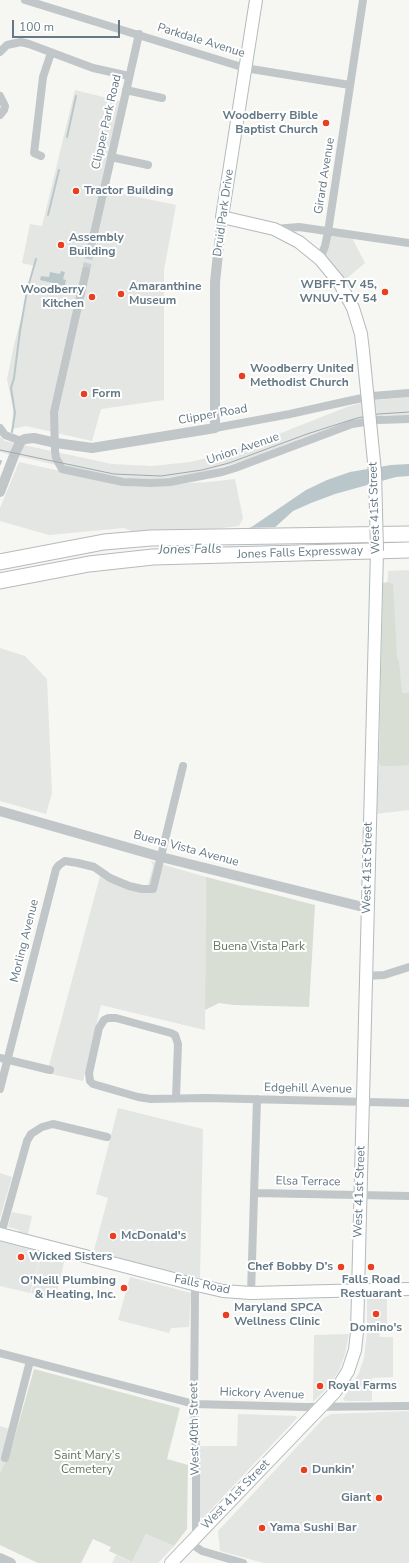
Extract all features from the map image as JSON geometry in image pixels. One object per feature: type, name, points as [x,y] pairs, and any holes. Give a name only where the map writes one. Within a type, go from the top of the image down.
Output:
[{"type":"highway","name":"Jones Falls Expressway","points":[[0,562],[104,542],[151,538],[409,534]]},
{"type":"highway","name":"Jones Falls Expressway","points":[[0,581],[89,564],[153,557],[409,550]]},
{"type":"main road","name":"Druid Park Drive","points":[[222,217],[256,0]]},
{"type":"main road","name":"West 41st Street","points":[[193,1540],[322,1406],[340,1385],[351,1365],[356,1342],[370,757],[377,551],[376,504],[371,425],[360,330],[353,308],[340,282],[320,259],[299,242],[274,229],[222,217]]},
{"type":"main road","name":"Falls Road","points":[[1,1234],[223,1291],[251,1293],[409,1289]]},
{"type":"main road","points":[[171,1563],[193,1540]]},
{"type":"street","name":"Parkdale Avenue","points":[[25,0],[245,68],[350,85]]},
{"type":"street","name":"Girard Avenue","points":[[320,259],[328,232],[363,0]]},
{"type":"street","name":"Clipper Park Road","points":[[93,238],[138,34]]},
{"type":"street","points":[[0,52],[7,45],[21,42],[94,68],[129,76]]},
{"type":"street","points":[[41,156],[34,153],[44,71],[51,53]]},
{"type":"street","points":[[126,90],[162,98]]},
{"type":"street","points":[[0,96],[5,106],[0,115]]},
{"type":"street","points":[[111,157],[148,166]]},
{"type":"street","name":"Druid Park Drive","points":[[215,428],[216,282],[222,217]]},
{"type":"street","points":[[274,229],[299,227],[409,243]]},
{"type":"street","points":[[56,443],[53,423],[56,402],[86,270]]},
{"type":"street","name":"Clipper Road","points":[[14,439],[29,438],[83,447],[100,447],[284,416],[372,396],[409,393]]},
{"type":"street","name":"Union Avenue","points":[[56,443],[56,458],[62,469],[123,482],[170,482],[222,472],[352,424],[378,420],[409,419]]},
{"type":"street","points":[[0,428],[2,432],[14,439],[15,453],[0,492]]},
{"type":"street","points":[[161,857],[183,766]]},
{"type":"street","name":"Buena Vista Avenue","points":[[0,811],[161,857],[367,908]]},
{"type":"street","name":"Morling Avenue","points":[[0,1089],[4,1059],[56,869],[65,861],[78,863],[94,867],[110,878],[129,886],[148,890],[153,889],[161,857]]},
{"type":"street","points":[[365,976],[384,975],[409,967]]},
{"type":"street","name":"Edgehill Avenue","points":[[176,1098],[178,1044],[175,1035],[116,1018],[108,1018],[104,1020],[99,1028],[89,1073],[90,1081],[99,1086],[144,1098],[409,1103]]},
{"type":"street","points":[[4,1059],[50,1070]]},
{"type":"street","points":[[251,1293],[257,1099]]},
{"type":"street","points":[[1,1234],[17,1174],[27,1141],[31,1134],[42,1127],[53,1124],[107,1137]]},
{"type":"street","name":"Elsa Terrace","points":[[254,1193],[409,1196]]},
{"type":"street","name":"West 40th Street","points":[[193,1540],[196,1452],[194,1404],[195,1292],[197,1285]]},
{"type":"street","name":"Hickory Avenue","points":[[0,1353],[194,1404],[276,1407],[409,1406]]},
{"type":"street","points":[[5,1458],[30,1361]]},
{"type":"street","points":[[193,1540],[202,1552],[243,1563]]},
{"type":"street","points":[[0,1558],[10,1563]]},
{"type":"shaded area","points":[[75,90],[123,102],[104,190],[176,205],[164,270],[164,400],[101,409],[92,441],[26,426],[12,429],[13,409],[7,379],[14,345],[35,266],[22,263],[30,224],[42,226]]},
{"type":"shaded area","points":[[327,231],[350,234],[365,263],[340,284],[320,259]]},
{"type":"shaded area","points":[[61,271],[65,272],[63,279],[66,280],[65,286],[40,280],[41,276],[49,277],[50,272],[60,274]]},
{"type":"shaded area","points":[[409,397],[409,416],[387,415],[355,420],[332,427],[242,461],[198,474],[180,477],[142,480],[104,476],[0,452],[0,437],[5,441],[112,464],[152,466],[190,462],[224,454],[344,408],[367,401]]},
{"type":"shaded area","points":[[19,462],[133,487],[235,479],[243,518],[239,526],[197,531],[137,533],[124,528],[49,535],[0,521],[0,508]]},
{"type":"shaded area","name":"Jones Falls","points":[[409,464],[409,476],[396,477],[335,494],[311,503],[293,511],[271,531],[241,532],[253,526],[306,490],[327,480],[350,472],[391,465]]},
{"type":"shaded area","points":[[409,570],[409,810],[375,814],[380,754],[388,571]]},
{"type":"shaded area","points":[[0,648],[25,656],[47,679],[52,793],[46,814],[0,801]]},
{"type":"shaded area","points":[[151,861],[206,877],[205,1030],[101,1005],[83,1081],[47,1073],[100,876],[147,888],[153,866]]},
{"type":"shaded area","points":[[118,1108],[203,1129],[200,1278],[130,1261],[94,1250],[108,1198],[96,1194]]},
{"type":"shaded area","points":[[0,1173],[12,1177],[0,1218]]},
{"type":"shaded area","points":[[12,1212],[32,1216],[25,1247],[42,1252],[30,1293],[0,1286],[0,1241],[15,1245],[19,1230],[8,1227]]},
{"type":"shaded area","points":[[42,1253],[65,1259],[55,1299],[31,1293]]},
{"type":"shaded area","points":[[130,1277],[191,1293],[189,1327],[171,1328],[169,1333],[118,1320]]},
{"type":"shaded area","points":[[367,1299],[387,1299],[387,1331],[379,1332],[380,1337],[393,1337],[393,1377],[372,1378],[372,1401],[345,1401],[343,1399],[359,1373],[364,1358],[367,1333]]},
{"type":"shaded area","points":[[349,1334],[345,1354],[339,1371],[327,1388],[313,1402],[314,1335]]},
{"type":"shaded area","points":[[409,1411],[409,1563],[264,1563],[220,1551],[218,1531],[324,1418],[331,1414]]},
{"type":"shaded area","points":[[238,1414],[296,1416],[297,1418],[203,1518],[199,1517],[199,1446],[237,1446]]},
{"type":"shaded area","points":[[0,1426],[9,1429],[6,1460],[0,1473]]},
{"type":"shaded area","points":[[146,1534],[174,1546],[158,1563],[112,1563],[116,1555],[132,1562]]},
{"type":"green space","points":[[388,582],[393,584],[397,657],[399,662],[402,693],[409,693],[409,765],[398,766],[381,766],[379,763],[383,583]]},
{"type":"green space","name":"Buena Vista Park","points":[[206,877],[315,905],[309,1007],[234,1005],[219,1003],[205,1010]]},
{"type":"green space","name":"Saint Mary's Cemetery","points":[[34,1369],[180,1408],[167,1459],[188,1465],[187,1529],[174,1546],[146,1534],[132,1562],[109,1551],[111,1547],[93,1539],[81,1563],[38,1563],[0,1545],[0,1473],[11,1450]]},
{"type":"pier","name":"Jones Falls","points":[[277,527],[264,543],[248,552],[0,578],[0,557],[240,530],[244,528]]},
{"type":"waterway","points":[[67,137],[76,96]]},
{"type":"waterway","points":[[48,215],[59,170]]},
{"type":"waterway","points":[[12,432],[15,413],[11,388],[14,378],[27,291],[36,259]]},
{"type":"tunnel","points":[[86,271],[93,238]]},
{"type":"tram line","points":[[0,450],[114,474],[161,476],[202,470],[229,463],[307,434],[357,418],[378,414],[409,412]]},
{"type":"place","name":"Woodberry Bible Baptist Church","points":[[326,123]]},
{"type":"place","name":"Tractor Building","points":[[76,191]]},
{"type":"place","name":"Assembly Building","points":[[61,245]]},
{"type":"place","name":"WBFF-TV 45, WNUV-TV 54","points":[[385,292]]},
{"type":"place","name":"Amaranthine Museum","points":[[121,294]]},
{"type":"place","name":"Woodberry Kitchen","points":[[92,297]]},
{"type":"place","name":"Woodberry United Methodist Church","points":[[242,376]]},
{"type":"place","name":"Form","points":[[84,394]]},
{"type":"place","name":"McDonald's","points":[[113,1236]]},
{"type":"place","name":"Wicked Sisters","points":[[21,1257]]},
{"type":"place","name":"Chef Bobby D’s","points":[[341,1267]]},
{"type":"place","name":"Falls Road Restuarant","points":[[371,1267]]},
{"type":"place","name":"O'Neill Plumbing & Heating, Inc.","points":[[124,1288]]},
{"type":"place","name":"Domino's","points":[[376,1314]]},
{"type":"place","name":"Maryland SPCA Wellness Clinic","points":[[226,1315]]},
{"type":"place","name":"Royal Farms","points":[[320,1386]]},
{"type":"place","name":"Dunkin'","points":[[304,1470]]},
{"type":"place","name":"Giant","points":[[379,1498]]},
{"type":"place","name":"Yama Sushi Bar","points":[[262,1528]]}]
